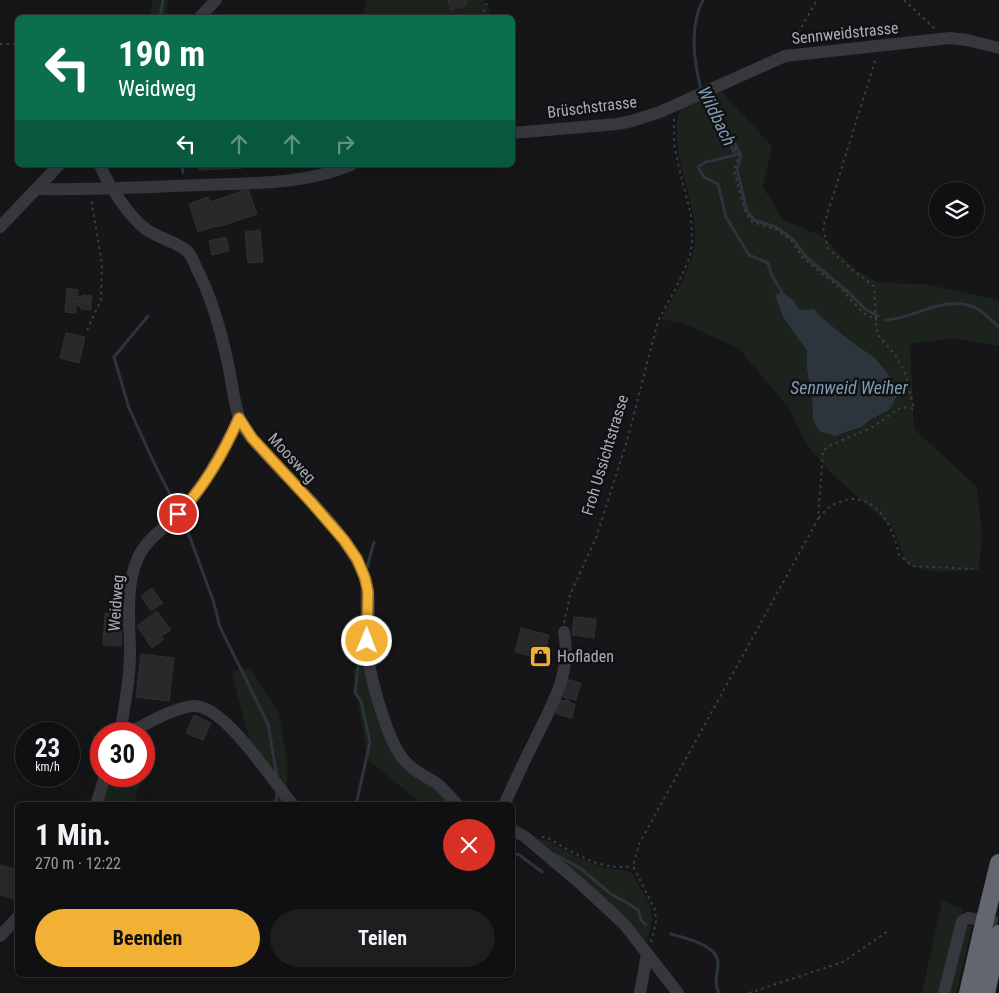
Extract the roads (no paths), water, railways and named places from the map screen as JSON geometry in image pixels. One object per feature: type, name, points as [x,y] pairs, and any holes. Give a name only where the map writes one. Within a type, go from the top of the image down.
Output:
[{"type":"highway","points":[[968,993],[999,863]]},
{"type":"highway","points":[[986,993],[999,934]]},
{"type":"street","points":[[202,15],[216,0]]},
{"type":"street","name":"Sennweidstrasse","points":[[674,106],[704,95],[785,56],[950,38],[999,48]]},
{"type":"street","name":"Brüschstrasse","points":[[515,133],[617,124],[645,118],[674,106]]},
{"type":"street","points":[[0,227],[57,167]]},
{"type":"street","name":"Moosweg","points":[[101,167],[128,212],[148,230],[189,253],[209,294],[227,357],[239,418],[252,438],[344,540],[357,559],[365,578],[368,592],[367,641],[371,675],[396,748],[411,767],[437,784],[455,802]]},
{"type":"street","points":[[36,190],[286,181],[321,175],[345,167]]},
{"type":"street","name":"Weidweg","points":[[122,722],[129,678],[130,604],[133,574],[137,560],[143,548],[151,539],[188,504],[232,434],[239,418]]},
{"type":"street","points":[[505,802],[557,694],[564,670],[567,649],[564,632]]},
{"type":"street","points":[[153,722],[184,708],[195,706],[210,710],[223,720],[248,747],[291,802]]},
{"type":"street","points":[[97,802],[102,787]]},
{"type":"street","points":[[518,833],[582,885],[624,924],[678,993]]},
{"type":"street","points":[[944,993],[962,922],[968,918]]},
{"type":"street","points":[[0,936],[15,921]]},
{"type":"street","points":[[640,993],[647,954]]},
{"type":"water","name":"Sennweid Weiher","points":[[782,292],[793,300],[800,310],[814,309],[848,339],[875,358],[897,388],[896,398],[889,410],[861,427],[835,436],[819,431],[813,419],[807,369],[807,351],[783,317],[775,295]]},
{"type":"waterway","points":[[160,15],[163,0]]},
{"type":"waterway","name":"Wildbach","points":[[701,90],[696,68],[694,33],[703,0]]},
{"type":"waterway","name":"Wildbach","points":[[704,95],[736,155],[706,162],[698,167],[704,177],[718,184],[726,217],[749,255],[768,263],[772,276],[782,292]]},
{"type":"waterway","points":[[706,95],[710,98],[741,155],[737,170],[747,211],[754,220],[776,227],[794,240],[805,256],[847,291],[865,309],[878,316]]},
{"type":"waterway","points":[[182,167],[183,173]]},
{"type":"waterway","points":[[886,320],[940,305],[962,304],[974,307],[999,327]]},
{"type":"waterway","points":[[148,316],[114,357],[129,408],[178,510]]},
{"type":"waterway","points":[[182,516],[213,600],[220,627],[268,724],[277,777]]},
{"type":"waterway","points":[[367,568],[374,542]]},
{"type":"waterway","points":[[362,591],[362,618]]},
{"type":"waterway","points":[[357,802],[370,742],[361,701],[355,693],[361,639]]},
{"type":"waterway","points":[[276,802],[277,792]]},
{"type":"waterway","points":[[515,854],[518,854],[542,872]]},
{"type":"waterway","points":[[554,854],[580,868],[611,894],[638,910],[641,920],[646,925]]},
{"type":"waterway","points":[[671,934],[693,940],[708,947],[713,952],[717,958],[716,983],[719,993]]},
{"type":"tunnel","points":[[968,918],[999,923]]},
{"type":"place","name":"Hofladen","points":[[541,656]]}]
